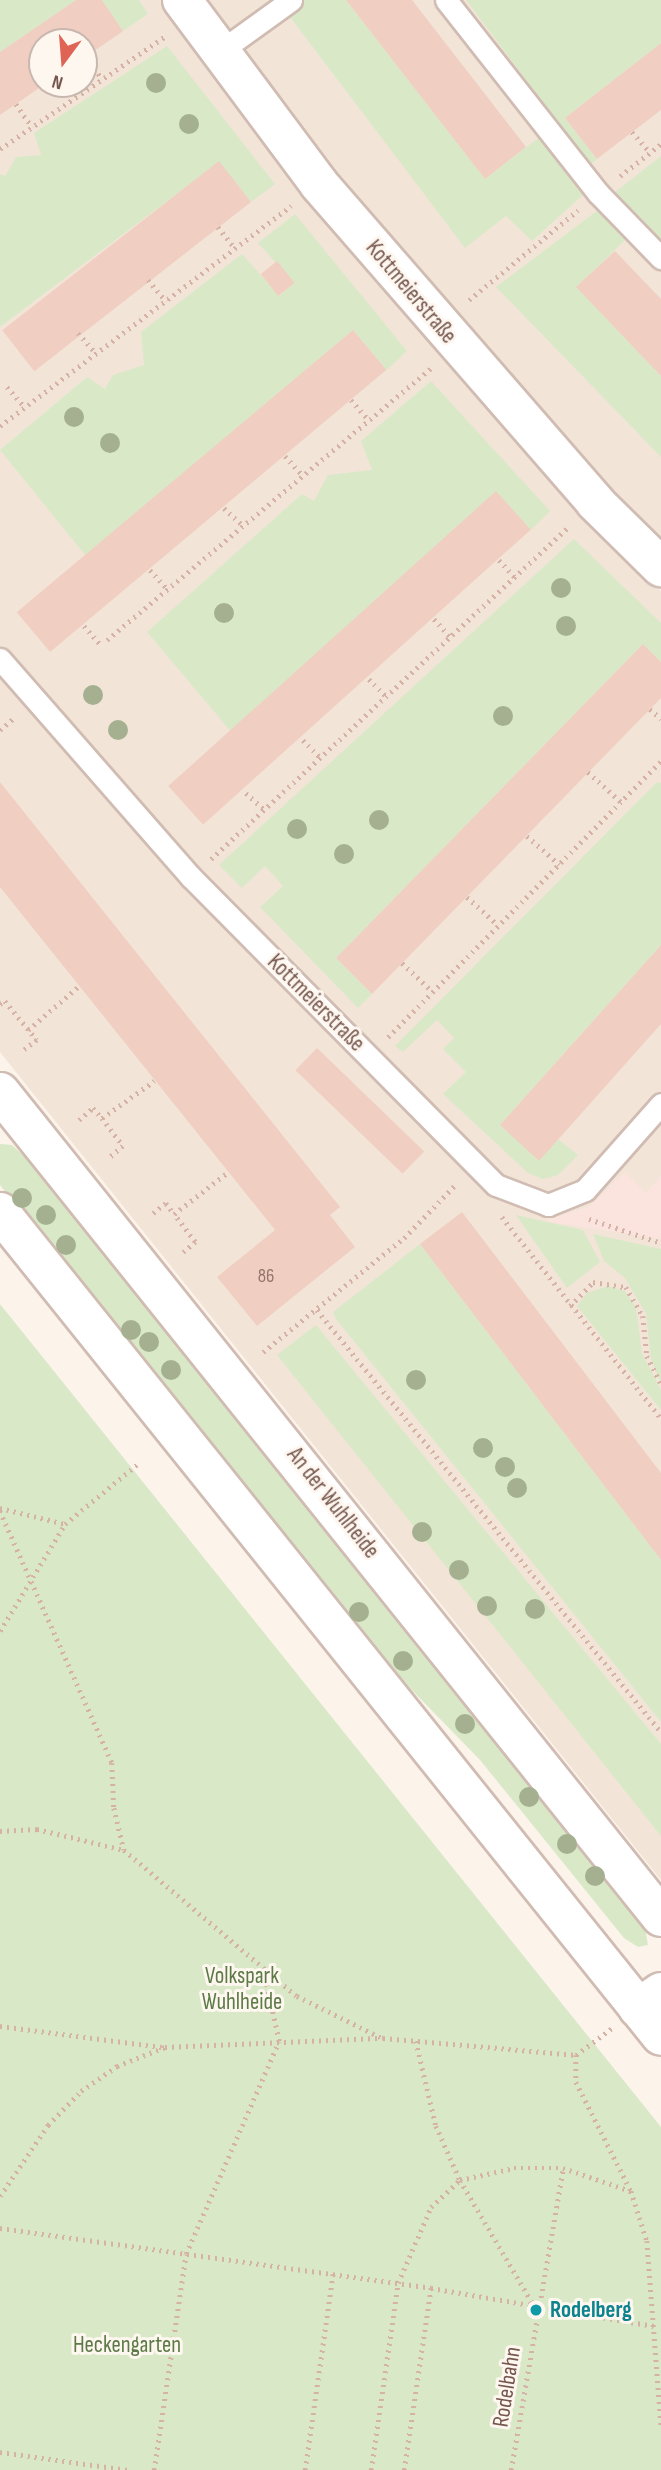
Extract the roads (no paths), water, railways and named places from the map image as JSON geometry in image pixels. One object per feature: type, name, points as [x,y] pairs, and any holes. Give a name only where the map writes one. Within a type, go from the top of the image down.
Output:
[{"type":"main road","name":"Kottmeierstraße","points":[[188,8],[319,184],[596,502],[661,567]]},
{"type":"main road","name":"An der Wuhlheide","points":[[0,1092],[661,1917]]},
{"type":"main road","points":[[0,1212],[653,2012]]},
{"type":"lane","points":[[219,52],[291,0]]},
{"type":"lane","points":[[446,0],[598,193],[661,258]]},
{"type":"lane","name":"Kottmeierstraße","points":[[0,659],[191,877],[496,1185],[548,1205],[585,1190],[661,1104]]},
{"type":"place","name":"Rodelberg","points":[[536,2310]]},
{"type":"park label","name":"Volkspark Wuhlheide","points":[[242,1989]]},
{"type":"park label","name":"Heckengarten","points":[[127,2345]]}]
